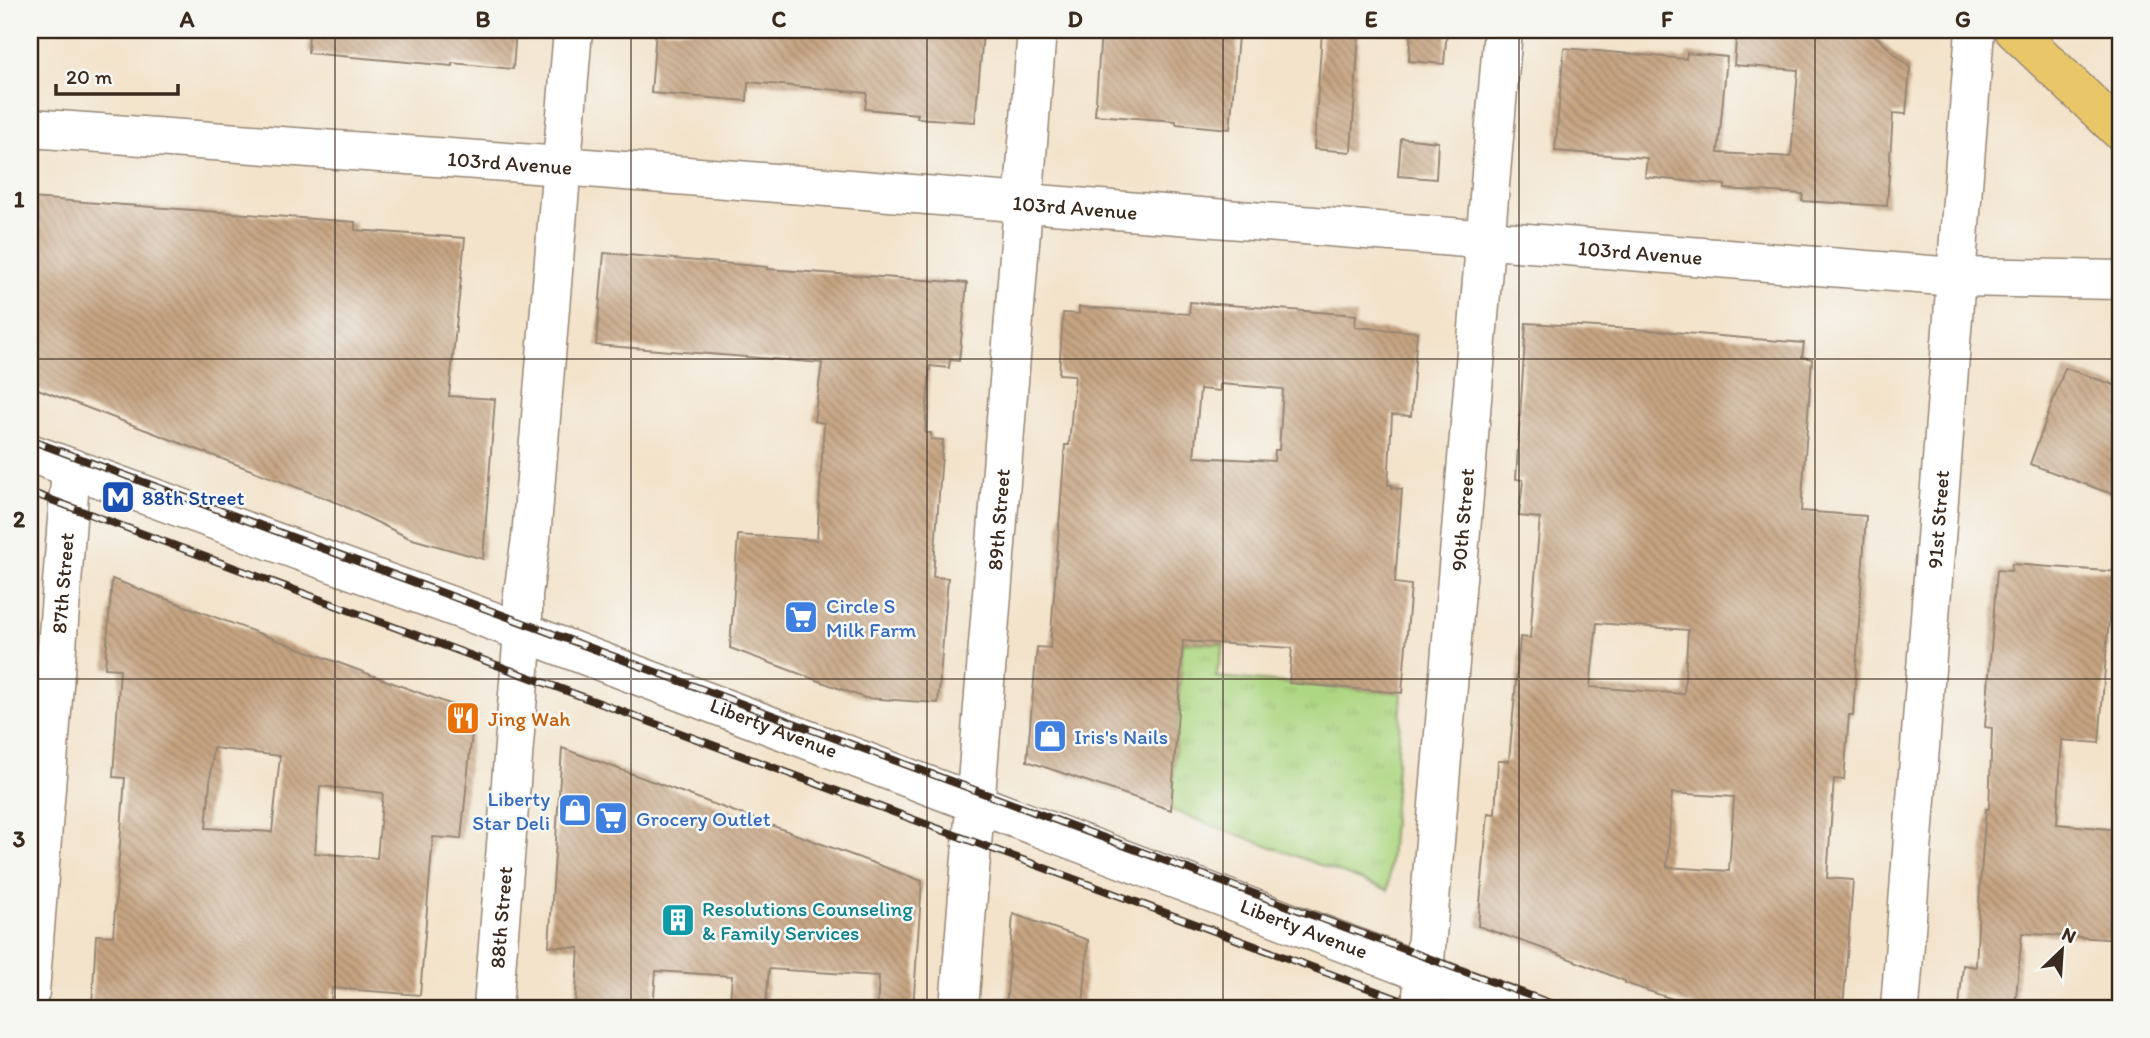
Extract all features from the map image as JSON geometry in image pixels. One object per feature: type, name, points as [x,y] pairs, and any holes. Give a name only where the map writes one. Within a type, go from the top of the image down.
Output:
[{"type":"main road","points":[[2014,30],[2120,131]]},
{"type":"street","name":"88th Street","points":[[493,1008],[523,632],[523,594],[532,524],[573,30]]},
{"type":"street","name":"89th Street","points":[[959,1008],[1037,30]]},
{"type":"street","name":"90th Street","points":[[1423,991],[1503,30]]},
{"type":"street","name":"91st Street","points":[[1900,1008],[1975,30]]},
{"type":"street","name":"103rd Avenue","points":[[30,128],[562,166],[1955,277],[2120,280]]},
{"type":"street","name":"Liberty Avenue","points":[[30,453],[523,632],[975,804],[1423,991],[1516,1008]]},
{"type":"street","name":"87th Street","points":[[30,992],[71,468]]},
{"type":"green space","points":[[1183,642],[1224,644],[1216,677],[1402,693],[1388,890],[1171,810]]},
{"type":"building","points":[[309,30],[516,30],[513,69],[308,53]]},
{"type":"building","points":[[656,30],[929,30],[983,34],[975,122],[917,118],[918,114],[865,109],[867,93],[748,82],[747,101],[651,93]]},
{"type":"building","points":[[1101,30],[1169,30],[1238,36],[1230,129],[1176,124],[1176,121],[1095,115]]},
{"type":"building","points":[[1411,30],[1447,30],[1444,64],[1409,61]]},
{"type":"building","points":[[1737,30],[1869,30],[1910,68],[1906,114],[1893,113],[1887,206],[1802,201],[1803,194],[1725,189],[1725,185],[1645,177],[1647,158],[1555,151],[1564,48],[1686,59],[1687,53],[1727,57],[1718,153],[1791,157],[1798,70],[1734,65]]},
{"type":"building","points":[[1322,32],[1359,34],[1351,152],[1314,149]]},
{"type":"building","points":[[1401,138],[1438,142],[1436,179],[1398,176]]},
{"type":"building","points":[[30,198],[355,222],[355,230],[465,238],[449,396],[495,399],[483,559],[409,538],[338,503],[30,386]]},
{"type":"building","points":[[604,253],[768,267],[767,269],[967,283],[959,361],[950,360],[949,368],[930,366],[925,433],[931,433],[931,439],[943,440],[933,577],[948,578],[938,703],[865,698],[730,648],[738,535],[817,540],[824,423],[814,421],[822,363],[596,345]]},
{"type":"building","points":[[1190,302],[1356,315],[1355,327],[1417,332],[1411,416],[1392,415],[1388,485],[1402,489],[1395,583],[1411,585],[1402,693],[1289,683],[1292,648],[1183,641],[1171,810],[1027,761],[1037,647],[1050,648],[1065,445],[1069,445],[1075,375],[1059,374],[1063,313],[1079,314],[1079,307],[1189,314]],"holes":[[[1220,384],[1283,389],[1279,450],[1275,450],[1274,461],[1194,457],[1200,389],[1220,391]]]},
{"type":"building","points":[[1526,323],[1804,343],[1802,357],[1812,359],[1801,511],[1866,516],[1853,715],[1849,715],[1844,780],[1834,779],[1827,878],[1853,880],[1843,1008],[1699,1008],[1625,983],[1550,951],[1478,926],[1488,813],[1495,814],[1498,761],[1509,761],[1520,637],[1530,638],[1540,518],[1519,516],[1523,480],[1516,479]],"holes":[[[1597,623],[1688,630],[1684,694],[1590,687]],[[1672,793],[1734,797],[1729,871],[1667,867]]]},
{"type":"building","points":[[2065,368],[2120,387],[2120,497],[2030,464]]},
{"type":"building","points":[[2012,564],[2120,572],[2120,607],[2110,606],[2099,743],[2062,740],[2057,824],[2120,830],[2120,940],[2022,933],[2015,1008],[1959,1008],[1963,965],[1976,967],[1986,809],[1989,809],[1992,728],[1985,727],[1997,570],[2011,571]]},
{"type":"building","points":[[112,579],[474,713],[461,839],[433,837],[420,995],[332,988],[330,1008],[133,1008],[92,1005],[96,935],[113,936],[125,778],[113,777],[120,669],[105,668]],"holes":[[[213,748],[280,756],[272,832],[206,828]],[[320,786],[383,793],[377,858],[315,853]]]},
{"type":"building","points":[[562,748],[922,881],[913,1008],[877,1008],[879,976],[769,969],[766,1003],[730,1001],[732,976],[656,971],[653,1008],[575,1006],[579,948],[549,946]]},
{"type":"building","points":[[1013,914],[1088,940],[1083,1008],[1006,1008]]},
{"type":"railway","points":[[30,440],[1563,1008]]},
{"type":"railway","points":[[30,492],[1422,1008]]},
{"type":"place","name":"88th Street","points":[[118,497]]},
{"type":"place","name":"Circle S Milk Farm","points":[[801,617]]},
{"type":"place","name":"Jing Wah","points":[[463,718]]},
{"type":"place","name":"Iris's Nails","points":[[1050,736]]},
{"type":"place","name":"Liberty Star Deli","points":[[575,810]]},
{"type":"place","name":"Grocery Outlet","points":[[611,818]]},
{"type":"place","name":"Resolutions Counseling & Family Services","points":[[678,920]]}]
